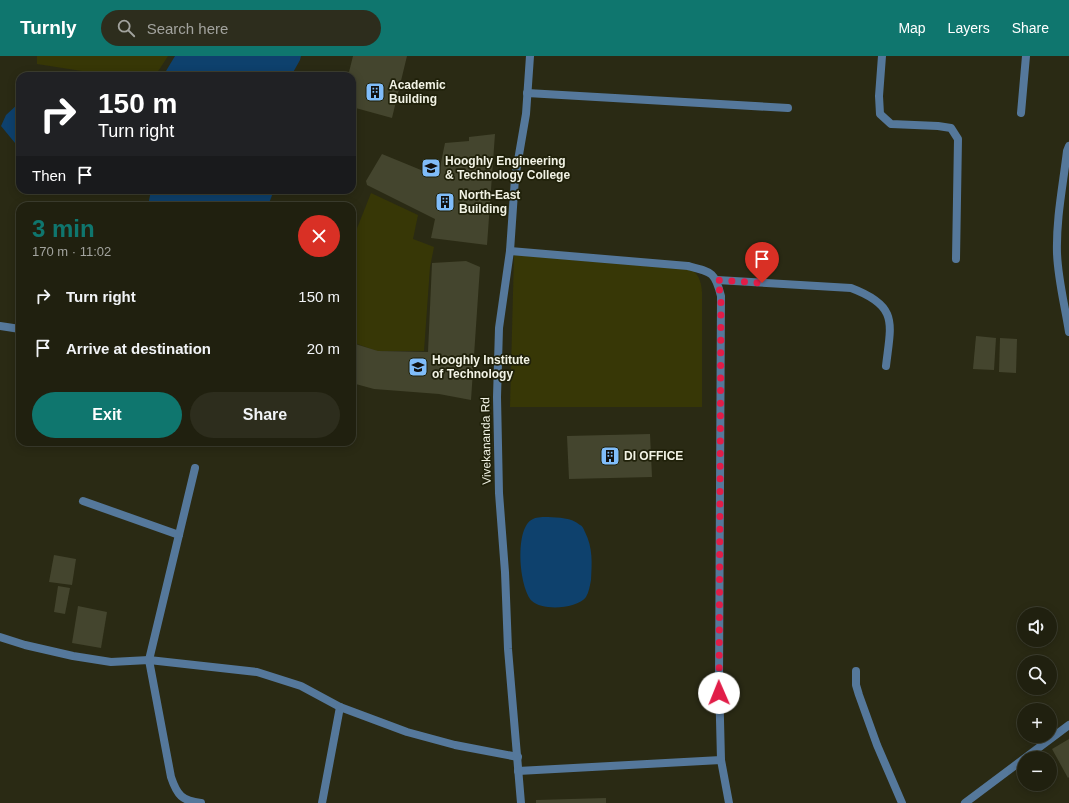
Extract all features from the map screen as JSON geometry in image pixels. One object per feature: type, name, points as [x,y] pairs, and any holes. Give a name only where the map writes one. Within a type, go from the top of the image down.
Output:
[{"type":"street","name":"Vivekananda Rd","points":[[521,803],[508,649],[505,572],[499,493],[497,397],[499,328],[510,251],[515,178],[526,114],[530,56]]},
{"type":"street","points":[[882,56],[879,96],[880,114],[891,124],[951,128],[958,139],[956,259]]},
{"type":"street","points":[[1021,113],[1026,56]]},
{"type":"street","points":[[527,93],[788,108]]},
{"type":"street","points":[[1069,146],[1067,151],[1057,252],[1069,332]]},
{"type":"street","points":[[510,251],[688,266],[707,270],[717,280],[721,296],[719,680],[721,760],[729,803]]},
{"type":"street","points":[[717,280],[851,288],[864,293],[884,307],[888,315],[891,326],[886,366]]},
{"type":"street","points":[[0,326],[16,328]]},
{"type":"street","points":[[195,468],[149,660],[171,777],[175,790],[184,799],[201,803]]},
{"type":"street","points":[[83,501],[179,536]]},
{"type":"street","points":[[0,636],[25,645],[73,656],[111,662],[149,660],[257,672],[301,686],[340,707],[407,732],[455,745],[518,756]]},
{"type":"street","points":[[856,671],[856,685],[859,695],[880,751],[902,803]]},
{"type":"street","points":[[322,803],[340,707]]},
{"type":"street","points":[[965,803],[1069,725]]},
{"type":"street","points":[[518,771],[721,760]]},
{"type":"shaded area","points":[[37,56],[168,56],[158,72],[88,72],[37,64]]},
{"type":"shaded area","points":[[371,193],[418,215],[413,239],[434,247],[430,267],[424,351],[376,351],[356,344],[356,231]]},
{"type":"shaded area","points":[[514,255],[692,270],[700,280],[702,292],[702,407],[510,407]]},
{"type":"water","points":[[175,56],[301,56],[293,72],[165,72]]},
{"type":"water","points":[[16,106],[16,143],[1,126],[6,115]]},
{"type":"water","points":[[150,194],[272,194],[270,202],[149,202]]},
{"type":"water","points":[[538,517],[565,518],[576,522],[582,526],[588,538],[592,568],[588,593],[582,601],[568,606],[551,607],[537,604],[532,601],[524,584],[520,558],[523,533],[527,524],[533,519]]},
{"type":"building","name":"Academic Building","points":[[353,56],[407,56],[392,118],[356,108],[356,72],[349,72]]},
{"type":"building","name":"North-East Building","points":[[495,134],[487,245],[431,238],[435,219],[367,185],[366,181],[382,154],[438,177],[445,143],[469,141],[469,137]]},
{"type":"building","points":[[466,261],[480,267],[471,400],[439,394],[374,389],[356,384],[356,344],[378,351],[428,352],[432,263]]},
{"type":"building","points":[[976,336],[996,338],[994,370],[973,369]]},
{"type":"building","points":[[1000,338],[1017,339],[1016,373],[999,372]]},
{"type":"building","name":"DI OFFICE","points":[[650,434],[652,477],[569,479],[567,436]]},
{"type":"building","points":[[54,555],[76,559],[72,585],[49,582]]},
{"type":"building","points":[[58,586],[70,588],[65,614],[54,612]]},
{"type":"building","points":[[78,606],[107,612],[101,648],[72,643]]},
{"type":"building","points":[[1069,739],[1068,778],[1057,758],[1057,751],[1053,751],[1052,749]]},
{"type":"building","points":[[606,798],[606,803],[536,803],[536,800]]},
{"type":"place","name":"Academic Building","points":[[375,92]]},
{"type":"place","name":"Hooghly Engineering & Technology College","points":[[431,168]]},
{"type":"place","name":"North-East Building","points":[[445,202]]},
{"type":"place","name":"Hooghly Institute of Technology","points":[[418,367]]},
{"type":"place","name":"DI OFFICE","points":[[610,456]]},
{"type":"route","points":[[719,693],[721,296],[717,280],[762,283]]}]
